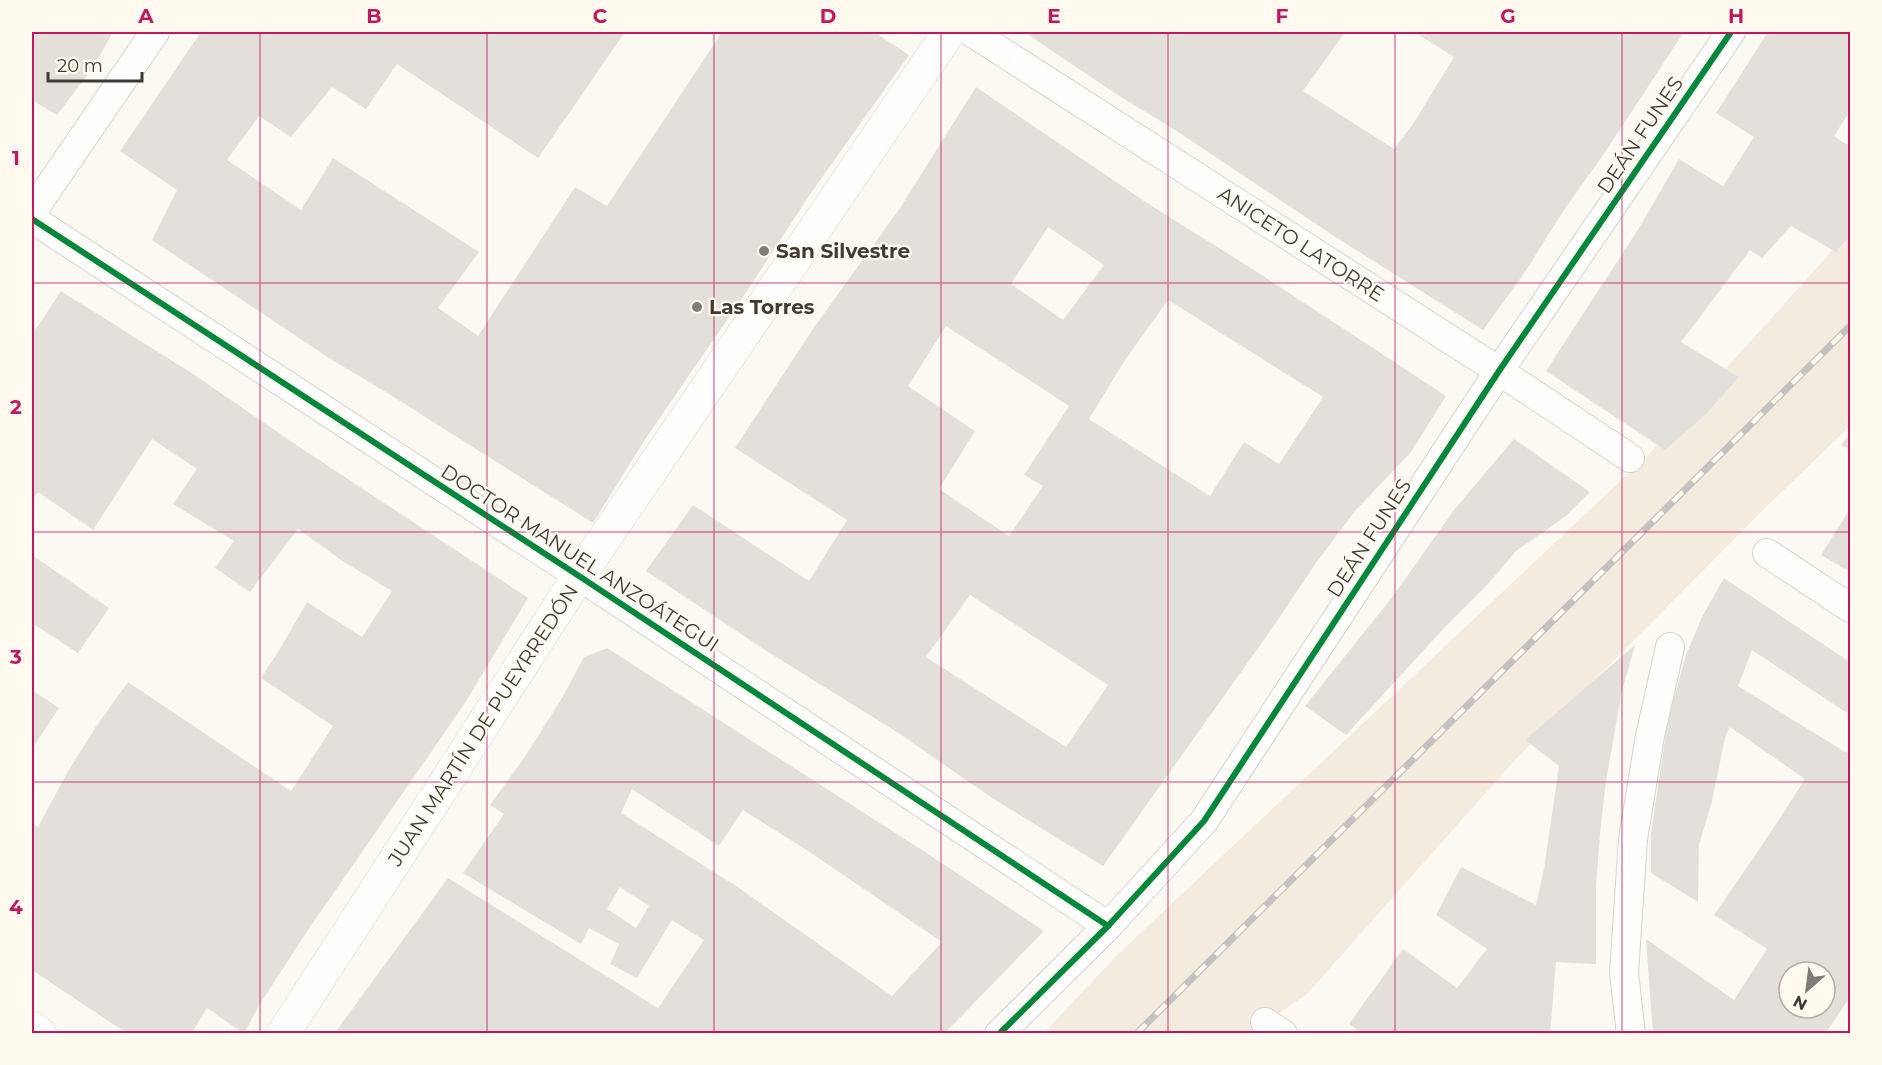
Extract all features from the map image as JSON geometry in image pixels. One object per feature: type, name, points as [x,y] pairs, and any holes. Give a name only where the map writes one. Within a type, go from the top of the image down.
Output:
[{"type":"street","points":[[32,212],[155,32]]},
{"type":"street","name":"JUAN MARTÍN DE PUEYRREDÓN","points":[[283,1034],[579,576],[949,32]]},
{"type":"street","name":"ANICETO LATORRE","points":[[971,32],[1630,458]]},
{"type":"street","name":"DEÁN FUNES","points":[[999,1034],[1108,926],[1204,821],[1498,371],[1731,32]]},
{"type":"street","name":"DOCTOR MANUEL ANZOÁTEGUI","points":[[32,219],[579,576],[1108,926]]},
{"type":"street","points":[[1767,553],[1851,608]]},
{"type":"street","points":[[1631,1034],[1624,973],[1633,839],[1650,736],[1670,646]]},
{"type":"street","points":[[32,1028],[40,1034]]},
{"type":"shaded area","points":[[1850,231],[1850,426],[1762,511],[1514,761],[1307,994],[1250,1033],[1043,1034],[1115,957],[1647,456]]},
{"type":"building","points":[[32,32],[113,32],[94,66],[57,115],[32,100]]},
{"type":"building","points":[[201,32],[625,32],[538,158],[397,64],[366,109],[332,87],[291,137],[259,116],[227,160],[301,210],[333,158],[479,252],[438,308],[478,336],[575,187],[607,206],[720,35],[713,32],[874,32],[909,55],[811,193],[646,438],[593,523],[332,360],[152,240],[177,190],[120,151]]},
{"type":"building","points":[[1024,32],[1345,32],[1303,91],[1394,149],[1415,121],[1454,57],[1414,32],[1684,32],[1525,272],[1483,330],[1337,238]]},
{"type":"building","points":[[1768,32],[1850,32],[1850,111],[1834,136],[1850,147],[1850,235],[1836,252],[1791,226],[1762,258],[1750,250],[1681,342],[1739,377],[1706,414],[1665,450],[1546,371],[1639,228],[1679,159],[1723,186],[1754,137],[1716,113]]},
{"type":"building","points":[[976,87],[1147,203],[1446,396],[1411,452],[1355,511],[1316,563],[1103,866],[992,798],[897,732],[768,652],[646,571],[693,505],[809,581],[847,520],[735,448],[815,326],[900,208]],"holes":[[[1048,227],[1104,265],[1063,320],[1011,284]],[[1168,300],[1323,397],[1279,464],[1244,442],[1210,496],[1089,419],[1125,360]],[[946,326],[1069,406],[1024,475],[1043,486],[1009,536],[939,489],[975,431],[908,386]],[[970,595],[1108,685],[1066,747],[926,657]]]},
{"type":"building","points":[[61,291],[193,374],[528,598],[465,703],[306,933],[258,1007],[244,1034],[207,1008],[191,1034],[128,1034],[32,970],[32,823],[38,827],[67,773],[128,682],[291,791],[333,726],[261,678],[307,602],[362,637],[392,591],[341,560],[298,529],[250,592],[215,568],[234,541],[173,504],[197,469],[152,439],[93,530],[38,492],[32,500],[32,335]]},
{"type":"building","points":[[1850,434],[1850,450],[1841,445]]},
{"type":"building","points":[[1514,439],[1590,492],[1566,516],[1516,551],[1489,583],[1444,628],[1346,735],[1305,706],[1393,596],[1454,510]]},
{"type":"building","points":[[1850,509],[1850,572],[1821,555]]},
{"type":"building","points":[[32,555],[109,608],[78,653],[32,623]]},
{"type":"building","points":[[1724,578],[1850,662],[1850,715],[1752,650],[1738,686],[1850,755],[1850,997],[1837,1016],[1837,960],[1777,960],[1777,1020],[1834,1020],[1825,1034],[1653,1034],[1646,939],[1734,1000],[1767,949],[1714,915],[1805,779],[1730,727],[1725,738],[1712,801],[1699,845],[1698,902],[1651,873],[1651,834],[1668,719],[1686,655],[1702,617]]},
{"type":"building","points":[[1635,645],[1622,691],[1606,781],[1596,885],[1596,964],[1556,962],[1550,1034],[1363,1034],[1349,1024],[1403,949],[1457,988],[1487,949],[1436,915],[1461,867],[1536,905],[1544,869],[1559,766],[1525,740]]},
{"type":"building","points":[[607,648],[1044,931],[944,1034],[334,1034],[448,878],[658,1008],[704,940],[672,920],[637,978],[610,964],[619,944],[589,928],[581,944],[463,873],[504,814],[490,805],[526,755],[562,698],[584,657]],"holes":[[[632,789],[719,846],[743,810],[942,942],[892,996],[739,888],[621,813]],[[620,887],[649,906],[636,928],[607,909]]]},
{"type":"building","points":[[32,690],[59,708],[32,749]]},
{"type":"railway","points":[[1136,1034],[1850,326]]},
{"type":"cycle path","points":[[999,1034],[1108,926],[1204,821],[1499,371],[1731,32]]},
{"type":"cycle path","points":[[32,219],[579,576],[1108,926]]},
{"type":"place","name":"San Silvestre","points":[[764,251]]},
{"type":"place","name":"Las Torres","points":[[697,307]]}]
